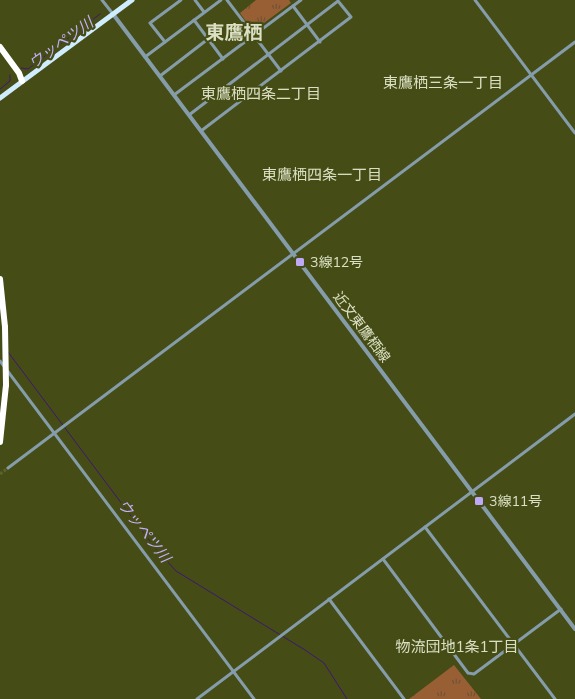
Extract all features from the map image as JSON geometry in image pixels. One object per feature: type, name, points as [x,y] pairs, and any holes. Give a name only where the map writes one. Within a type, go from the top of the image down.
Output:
[{"type":"highway","points":[[0,47],[19,73],[22,81]]},
{"type":"highway","points":[[0,54],[22,81]]},
{"type":"highway","points":[[0,280],[5,327],[6,385],[0,442]]},
{"type":"highway","points":[[0,284],[2,291]]},
{"type":"main road","points":[[0,98],[132,0]]},
{"type":"street","points":[[102,0],[113,14]]},
{"type":"street","points":[[165,42],[150,23],[181,0]]},
{"type":"street","points":[[194,0],[204,12]]},
{"type":"street","points":[[145,57],[220,0]]},
{"type":"street","points":[[227,0],[281,71]]},
{"type":"street","points":[[174,95],[301,0]]},
{"type":"street","points":[[475,0],[575,133]]},
{"type":"street","points":[[189,115],[338,1],[351,17],[201,131]]},
{"type":"street","points":[[294,6],[320,42]]},
{"type":"street","name":"近文東鷹栖線","points":[[113,14],[575,628]]},
{"type":"street","points":[[194,20],[223,59]]},
{"type":"street","points":[[160,76],[208,39]]},
{"type":"street","points":[[8,468],[575,42]]},
{"type":"street","points":[[0,361],[254,699]]},
{"type":"street","points":[[197,699],[575,414]]},
{"type":"street","points":[[425,527],[555,699]]},
{"type":"street","points":[[383,559],[468,673],[474,674],[561,609]]},
{"type":"street","points":[[330,599],[404,699]]},
{"type":"green space","points":[[256,0],[289,0],[291,3],[253,31],[240,13]]},
{"type":"green space","points":[[454,665],[481,699],[409,699]]},
{"type":"waterway","name":"ウッペツ川","points":[[21,68],[28,69],[100,14]]},
{"type":"waterway","name":"ウッペツ川","points":[[0,89],[10,81],[10,75]]},
{"type":"waterway","name":"ウッペツ川","points":[[8,352],[155,548],[176,571],[324,663],[347,699]]},
{"type":"tunnel","points":[[0,474],[8,468]]},
{"type":"place","name":"3線12号","points":[[300,262]]},
{"type":"place","name":"3線11号","points":[[479,501]]},
{"type":"district","name":"東鷹栖","points":[[234,32]]},
{"type":"district","name":"東鷹栖三条一丁目","points":[[443,83]]},
{"type":"district","name":"東鷹栖四条二丁目","points":[[261,94]]},
{"type":"district","name":"東鷹栖四条一丁目","points":[[322,175]]},
{"type":"district","name":"物流団地1条1丁目","points":[[457,647]]}]
